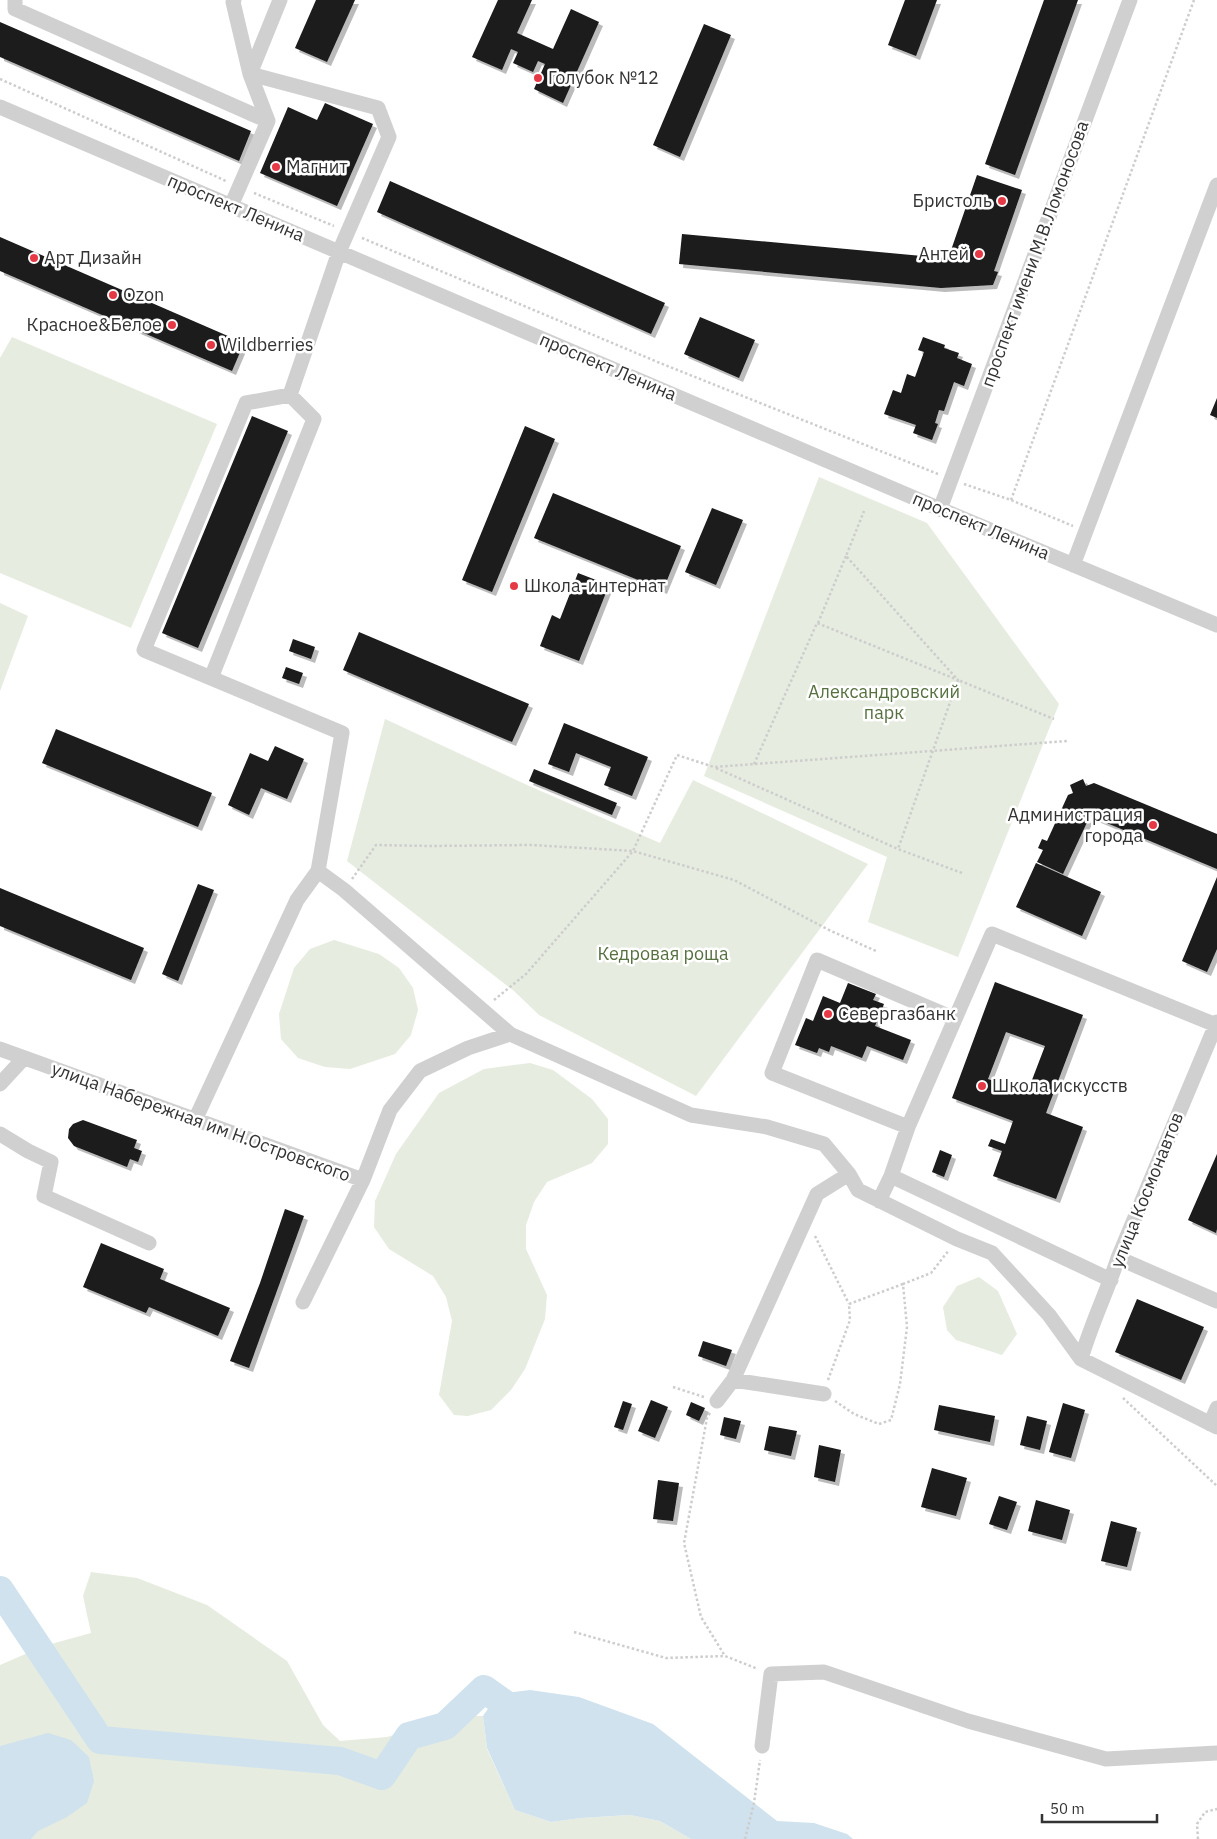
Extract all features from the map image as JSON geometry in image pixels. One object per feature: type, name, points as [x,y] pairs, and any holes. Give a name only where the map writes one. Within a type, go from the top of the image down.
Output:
[{"type":"street","points":[[15,0],[15,10],[268,121]]},
{"type":"street","points":[[231,206],[268,121],[250,74],[234,0]]},
{"type":"street","points":[[250,74],[280,0]]},
{"type":"street","name":"проспект имени М.В.Ломоносова","points":[[940,509],[1130,0]]},
{"type":"street","points":[[250,74],[378,108],[389,138],[339,252],[290,395]]},
{"type":"street","name":"проспект Ленина","points":[[0,107],[940,509],[1217,625]]},
{"type":"street","points":[[1073,565],[1211,218],[1217,185]]},
{"type":"street","points":[[195,1120],[297,900],[318,870],[342,733],[144,650],[246,403],[290,395]]},
{"type":"street","points":[[211,678],[314,419],[290,395]]},
{"type":"street","points":[[318,870],[344,890],[510,1034],[691,1115],[767,1127],[824,1144],[849,1174],[858,1190],[957,1239],[992,1253],[1049,1315],[1081,1360],[1213,1426],[1217,1408]]},
{"type":"street","points":[[880,1201],[908,1127],[992,934],[1216,1023]]},
{"type":"street","points":[[908,1127],[772,1073],[817,960],[955,1019]]},
{"type":"street","name":"улица Космонавтов","points":[[1081,1360],[1088,1335],[1118,1258],[1216,1023]]},
{"type":"street","name":"улица Набережная им Н.Островского","points":[[0,1050],[363,1180],[390,1110],[420,1071],[468,1048],[510,1034]]},
{"type":"street","points":[[0,1084],[24,1058]]},
{"type":"street","points":[[0,1134],[51,1162],[44,1196],[148,1243]]},
{"type":"street","points":[[717,1401],[733,1380],[817,1194],[849,1174]]},
{"type":"street","points":[[891,1176],[1111,1280]]},
{"type":"street","points":[[303,1302],[363,1180]]},
{"type":"street","points":[[1118,1258],[1217,1301]]},
{"type":"street","points":[[733,1380],[824,1394]]},
{"type":"street","points":[[762,1746],[770,1674],[824,1672],[968,1721],[1106,1759],[1217,1753]]},
{"type":"path","points":[[1011,500],[1194,0]]},
{"type":"path","points":[[0,79],[239,187],[660,363],[1086,531]]},
{"type":"path","points":[[754,764],[818,623],[864,511]]},
{"type":"path","points":[[846,556],[958,680]]},
{"type":"path","points":[[818,623],[1054,719]]},
{"type":"path","points":[[898,848],[931,751],[958,680]]},
{"type":"path","points":[[714,767],[1067,741]]},
{"type":"path","points":[[481,1010],[526,974],[633,851],[677,755],[714,767],[898,848],[962,873]]},
{"type":"path","points":[[344,890],[376,845],[532,845],[633,851],[734,880],[829,930],[876,951]]},
{"type":"path","points":[[813,1232],[849,1304],[850,1320],[831,1368],[824,1394],[854,1414],[879,1424],[891,1420],[900,1384],[907,1327],[903,1284]]},
{"type":"path","points":[[849,1304],[931,1273],[957,1239]]},
{"type":"path","points":[[673,1387],[717,1401],[707,1418],[684,1543],[701,1617],[725,1656]]},
{"type":"path","points":[[1117,1393],[1217,1486]]},
{"type":"path","points":[[574,1632],[666,1658],[725,1656],[770,1674]]},
{"type":"path","points":[[745,1839],[754,1803],[762,1746]]},
{"type":"path","points":[[1198,1839],[1197,1824],[1205,1812],[1217,1809]]},
{"type":"green space","points":[[12,337],[217,424],[131,628],[0,573],[0,358]]},
{"type":"green space","name":"Александровский парк","points":[[819,477],[927,523],[1059,704],[958,957],[868,922],[887,857],[704,776]]},
{"type":"green space","points":[[0,603],[28,616],[0,691]]},
{"type":"green space","name":"Кедровая роща","points":[[385,719],[527,785],[660,843],[693,780],[868,864],[696,1096],[539,1015],[514,991],[347,861]]},
{"type":"green space","points":[[334,940],[379,954],[399,968],[413,988],[418,1010],[411,1035],[395,1054],[350,1069],[325,1067],[298,1058],[281,1039],[279,1014],[294,968],[310,949]]},
{"type":"green space","points":[[530,1063],[553,1070],[592,1099],[608,1119],[608,1144],[592,1163],[547,1182],[534,1202],[526,1225],[526,1249],[547,1295],[545,1319],[525,1369],[511,1390],[491,1410],[468,1416],[454,1415],[439,1395],[452,1321],[446,1297],[433,1276],[389,1249],[374,1227],[375,1201],[396,1154],[439,1093],[484,1069]]},
{"type":"green space","points":[[979,1277],[998,1291],[1017,1334],[1002,1355],[956,1340],[947,1330],[943,1307],[957,1286]]},
{"type":"green space","points":[[91,1572],[137,1578],[207,1605],[287,1661],[323,1725],[340,1741],[387,1737],[459,1716],[483,1716],[487,1749],[515,1810],[551,1822],[630,1815],[660,1821],[691,1839],[0,1839],[0,1665],[44,1646],[91,1633],[83,1596]]},
{"type":"water","points":[[530,1690],[579,1697],[653,1724],[777,1821],[814,1823],[847,1834],[853,1839],[691,1839],[660,1821],[630,1815],[551,1822],[515,1810],[487,1748],[483,1716],[498,1694]]},
{"type":"water","points":[[48,1733],[71,1740],[89,1757],[94,1781],[87,1803],[67,1817],[38,1831],[31,1839],[0,1839],[0,1746]]},
{"type":"building","points":[[316,0],[355,0],[327,62],[295,48]]},
{"type":"building","points":[[498,0],[532,0],[517,33],[553,49],[571,9],[599,22],[563,103],[534,89],[545,64],[538,61],[533,72],[513,63],[518,52],[511,49],[502,70],[472,57]]},
{"type":"building","points":[[905,0],[937,0],[916,56],[888,45]]},
{"type":"building","points":[[1044,0],[1078,0],[1015,175],[985,164]]},
{"type":"building","points":[[0,22],[251,131],[239,161],[0,57]]},
{"type":"building","points":[[704,24],[731,35],[680,157],[653,145]]},
{"type":"building","points":[[325,103],[373,124],[337,206],[260,173],[288,107],[317,120]]},
{"type":"building","points":[[977,175],[1022,190],[994,271],[998,272],[993,285],[941,288],[679,264],[682,234],[944,258],[949,256]]},
{"type":"building","points":[[390,181],[665,303],[651,334],[377,212]]},
{"type":"building","points":[[0,237],[244,343],[232,371],[0,271]]},
{"type":"building","points":[[700,317],[755,340],[739,378],[684,354]]},
{"type":"building","points":[[923,337],[945,345],[944,348],[959,353],[957,358],[972,364],[964,386],[954,382],[944,411],[939,410],[935,423],[938,424],[932,440],[913,433],[916,425],[884,414],[893,390],[901,393],[907,374],[915,377],[924,352],[918,350]]},
{"type":"building","points":[[1217,398],[1217,418],[1210,415]]},
{"type":"building","points":[[252,416],[288,431],[198,648],[162,633]]},
{"type":"building","points":[[525,426],[555,439],[492,592],[462,580]]},
{"type":"building","points":[[553,493],[681,546],[663,590],[534,538]]},
{"type":"building","points":[[712,508],[743,520],[716,585],[685,572]]},
{"type":"building","points":[[578,573],[609,585],[579,661],[540,646],[552,615],[560,619]]},
{"type":"building","points":[[359,632],[529,704],[512,742],[343,670]]},
{"type":"building","points":[[293,639],[315,647],[311,659],[289,651]]},
{"type":"building","points":[[286,667],[303,673],[299,684],[282,678]]},
{"type":"building","points":[[564,723],[648,757],[632,796],[604,785],[611,767],[576,753],[569,772],[548,764]]},
{"type":"building","points":[[56,729],[212,793],[198,827],[42,763]]},
{"type":"building","points":[[275,746],[304,759],[287,799],[261,788],[249,815],[228,805],[250,753],[268,761]]},
{"type":"building","points":[[534,769],[617,803],[612,815],[529,781]]},
{"type":"building","name":"Администрация города","points":[[1083,779],[1086,786],[1094,783],[1217,834],[1217,869],[1090,816],[1063,874],[1037,862],[1043,850],[1038,848],[1042,839],[1047,841],[1068,795],[1073,793],[1070,785]]},
{"type":"building","points":[[1036,863],[1101,892],[1082,936],[1016,907]]},
{"type":"building","points":[[1217,877],[1217,949],[1207,972],[1182,961]]},
{"type":"building","points":[[198,884],[214,890],[178,981],[162,974]]},
{"type":"building","points":[[0,888],[144,948],[131,980],[0,926]]},
{"type":"building","name":"Школа искусcтв","points":[[995,982],[1083,1015],[1046,1113],[1083,1127],[1056,1199],[993,1176],[1002,1151],[988,1146],[991,1139],[1005,1144],[1013,1121],[952,1098]],"holes":[[[1006,1032],[1045,1046],[1027,1093],[988,1079]]]},
{"type":"building","points":[[848,983],[876,994],[873,1000],[884,1004],[875,1026],[911,1040],[903,1060],[867,1046],[862,1058],[831,1046],[829,1052],[819,1048],[817,1053],[795,1045],[806,1018],[813,1021],[823,996],[840,1003]]},
{"type":"building","points":[[83,1120],[137,1140],[134,1148],[142,1151],[138,1162],[130,1159],[127,1167],[74,1146],[68,1138],[69,1129],[73,1124]]},
{"type":"building","points":[[940,1150],[952,1155],[944,1177],[932,1172]]},
{"type":"building","points":[[1217,1154],[1217,1229],[1216,1233],[1188,1220]]},
{"type":"building","points":[[285,1209],[304,1216],[249,1368],[230,1361],[260,1283]]},
{"type":"building","points":[[101,1243],[164,1269],[160,1279],[230,1308],[218,1336],[149,1307],[146,1313],[83,1287]]},
{"type":"building","points":[[1137,1299],[1204,1327],[1181,1380],[1115,1352]]},
{"type":"building","points":[[703,1341],[732,1350],[726,1366],[698,1356]]},
{"type":"building","points":[[651,1400],[668,1407],[655,1438],[638,1431]]},
{"type":"building","points":[[623,1401],[632,1404],[623,1430],[614,1427]]},
{"type":"building","points":[[691,1402],[705,1408],[699,1421],[686,1415]]},
{"type":"building","points":[[1063,1403],[1085,1410],[1071,1458],[1049,1452]]},
{"type":"building","points":[[939,1405],[995,1416],[990,1442],[934,1430]]},
{"type":"building","points":[[1027,1416],[1047,1421],[1040,1450],[1020,1445]]},
{"type":"building","points":[[724,1417],[741,1421],[736,1439],[720,1435]]},
{"type":"building","points":[[769,1426],[797,1431],[791,1456],[764,1450]]},
{"type":"building","points":[[819,1445],[841,1450],[835,1482],[814,1477]]},
{"type":"building","points":[[932,1468],[967,1478],[956,1516],[921,1507]]},
{"type":"building","points":[[658,1480],[679,1483],[673,1521],[653,1519]]},
{"type":"building","points":[[999,1496],[1017,1502],[1007,1530],[989,1524]]},
{"type":"building","points":[[1036,1500],[1070,1510],[1062,1540],[1028,1531]]},
{"type":"building","points":[[1111,1521],[1137,1528],[1127,1567],[1101,1561]]},
{"type":"waterway","points":[[0,1590],[100,1740],[340,1761],[382,1776],[409,1736],[445,1726],[484,1689],[525,1718]]},
{"type":"place","name":"Голубок №12","points":[[538,78]]},
{"type":"place","name":"Магнит","points":[[276,167]]},
{"type":"place","name":"Бристоль","points":[[1002,201]]},
{"type":"place","name":"Антей","points":[[979,254]]},
{"type":"place","name":"Арт Дизайн","points":[[34,258]]},
{"type":"place","name":"Ozon","points":[[113,295]]},
{"type":"place","name":"Красное&Белое","points":[[172,325]]},
{"type":"place","name":"Wildberries","points":[[211,345]]},
{"type":"place","name":"Школа-интернат","points":[[514,586]]},
{"type":"place","name":"Администрация города","points":[[1153,825]]},
{"type":"place","name":"Севергазбанк","points":[[828,1014]]},
{"type":"place","name":"Школа искусcтв","points":[[982,1086]]}]
